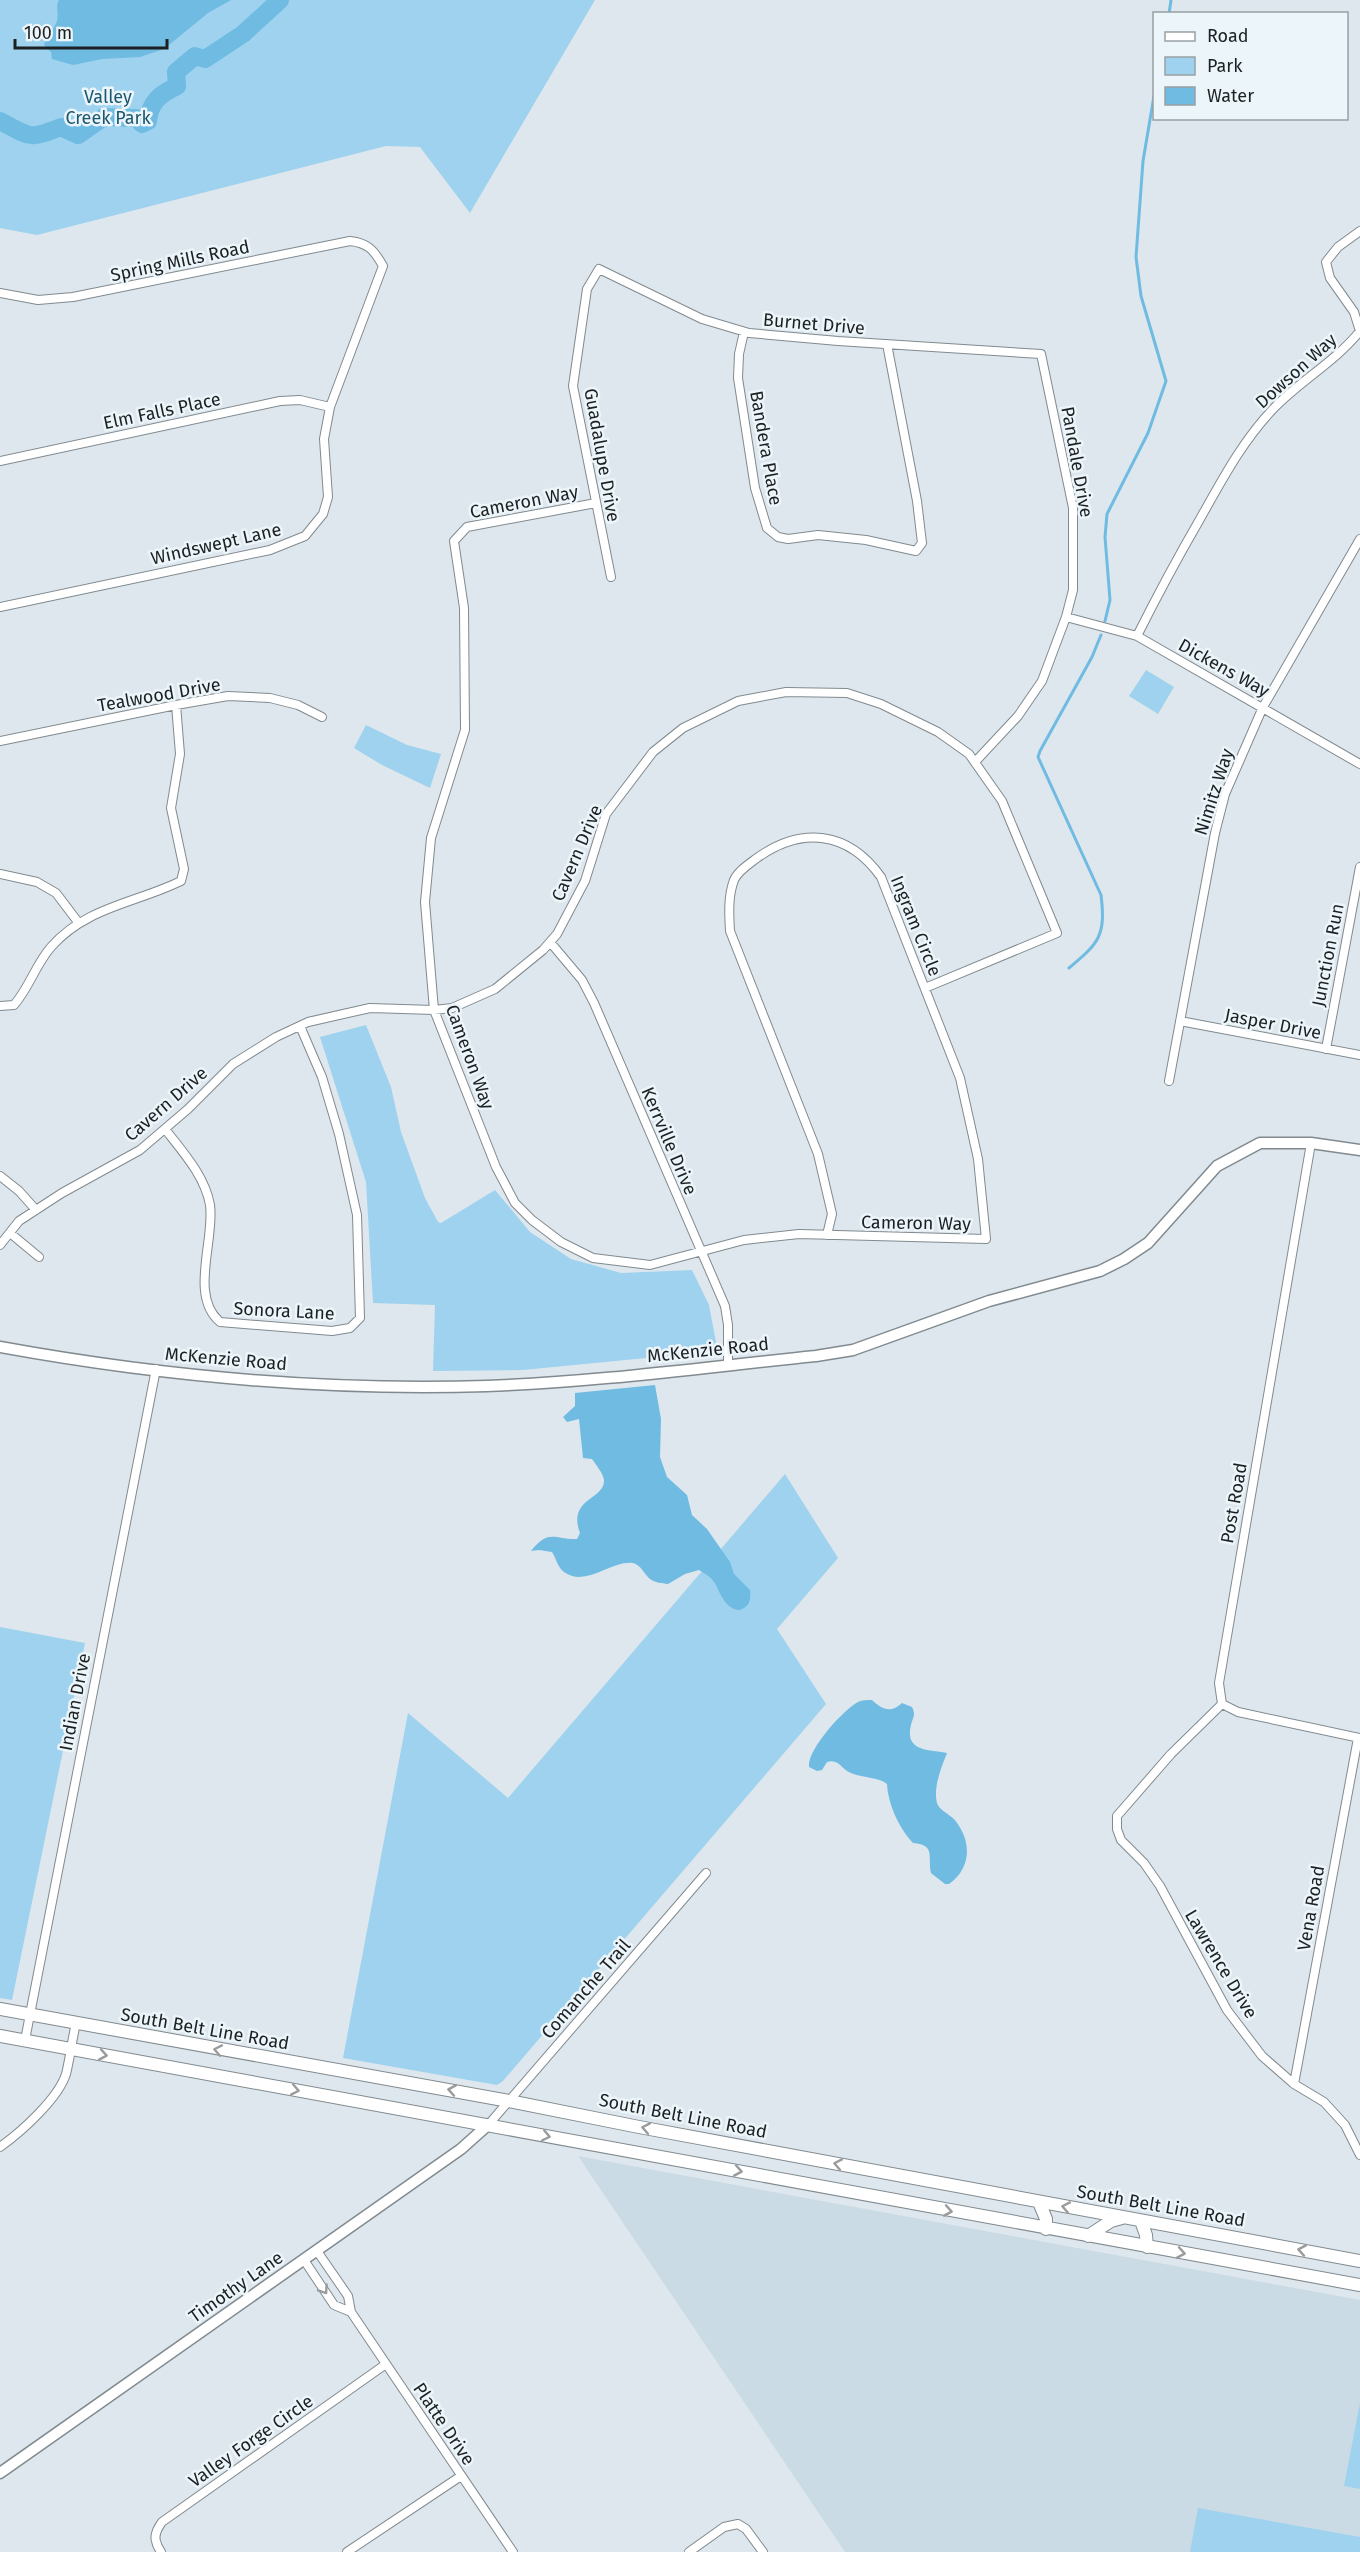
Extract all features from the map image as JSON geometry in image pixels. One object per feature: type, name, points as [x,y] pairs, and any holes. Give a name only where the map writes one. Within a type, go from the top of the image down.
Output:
[{"type":"main road","name":"South Belt Line Road","points":[[0,2009],[509,2101],[1360,2261]]},
{"type":"main road","points":[[0,2036],[1360,2285]]},
{"type":"main road","points":[[1040,2202],[1046,2219],[1046,2229]]},
{"type":"main road","points":[[1088,2236],[1111,2222],[1123,2218]]},
{"type":"main road","points":[[1141,2221],[1147,2247]]},
{"type":"street","name":"Dowson Way","points":[[1137,636],[1186,544],[1249,437],[1274,408],[1310,374],[1346,348],[1360,332],[1354,312],[1330,278],[1326,262],[1338,247],[1360,231]]},
{"type":"street","name":"Spring Mills Road","points":[[0,293],[38,300],[73,297],[350,241],[365,243]]},
{"type":"street","name":"Windswept Lane","points":[[0,607],[270,550],[305,536],[323,514],[328,497],[324,439],[330,407],[382,266],[375,252],[365,243]]},
{"type":"street","name":"Burnet Drive","points":[[599,269],[702,319],[744,332],[1041,354]]},
{"type":"street","name":"Guadalupe Drive","points":[[599,269],[587,289],[573,386],[611,577]]},
{"type":"street","name":"Bandera Place","points":[[744,332],[739,354],[738,378],[754,488],[767,528],[778,537],[788,539],[818,535],[866,540],[916,551],[922,543],[917,501],[887,344]]},
{"type":"street","name":"Pandale Drive","points":[[975,762],[1018,716],[1042,681],[1073,590],[1073,508],[1041,354]]},
{"type":"street","name":"Elm Falls Place","points":[[0,460],[280,401],[300,400],[330,407]]},
{"type":"street","name":"Cameron Way","points":[[596,503],[467,527],[458,534],[454,541],[464,608],[465,730],[431,838],[424,902],[434,1010],[496,1167],[515,1203],[532,1221],[561,1242],[593,1258],[650,1265],[744,1240],[800,1234],[986,1239]]},
{"type":"street","name":"Nimitz Way","points":[[1169,1081],[1215,833],[1225,794],[1263,707],[1360,539]]},
{"type":"street","name":"Dickens Way","points":[[1066,616],[1137,636],[1360,764]]},
{"type":"street","name":"Cavern Drive","points":[[0,1245],[19,1221],[140,1150],[188,1109],[233,1064],[276,1037],[300,1026],[370,1008],[434,1010],[452,1008],[495,989],[557,934],[585,881],[606,814],[653,752],[683,728],[738,701],[786,692],[847,693],[881,704],[938,732],[969,754],[1002,801],[1057,933],[925,988]]},
{"type":"street","name":"Tealwood Drive","points":[[0,741],[228,696],[270,698],[298,705],[322,717]]},
{"type":"street","points":[[0,1006],[14,1005],[24,994],[51,947],[78,922],[181,881],[183,869],[171,808],[180,754],[176,705]]},
{"type":"street","name":"Ingram Circle","points":[[827,1235],[832,1214],[818,1154],[730,931],[729,900],[734,878],[765,853],[794,840],[816,835],[842,843],[864,857],[881,877],[960,1078],[978,1159],[986,1239]]},
{"type":"street","name":"Junction Run","points":[[1326,1049],[1360,867]]},
{"type":"street","points":[[0,874],[37,882],[56,893],[78,922]]},
{"type":"street","name":"Kerrville Drive","points":[[550,942],[582,980],[594,1003],[725,1306],[728,1324],[728,1365]]},
{"type":"street","name":"Jasper Drive","points":[[1180,1021],[1360,1055]]},
{"type":"street","name":"Sonora Lane","points":[[165,1129],[189,1158],[210,1205],[205,1288],[206,1301],[214,1317],[220,1322],[230,1323],[332,1331],[350,1328],[360,1318],[357,1215],[339,1134],[322,1077],[300,1026]]},
{"type":"street","name":"McKenzie Road","points":[[0,1347],[156,1369],[283,1382],[418,1386],[488,1386],[589,1379],[854,1350],[989,1301],[1100,1271],[1124,1259],[1148,1243],[1217,1166],[1260,1143],[1311,1143],[1360,1150]]},
{"type":"street","name":"Post Road","points":[[1222,1704],[1219,1683],[1311,1143]]},
{"type":"street","points":[[0,1176],[20,1191],[36,1210]]},
{"type":"street","points":[[10,1233],[39,1257]]},
{"type":"street","name":"Indian Drive","points":[[25,2040],[156,1369]]},
{"type":"street","points":[[1222,1704],[1238,1712],[1359,1738]]},
{"type":"street","name":"Lawrence Drive","points":[[1222,1704],[1171,1754],[1117,1816],[1117,1829],[1121,1840],[1144,1863],[1160,1886],[1227,2010],[1262,2056],[1293,2084],[1324,2102],[1339,2118],[1360,2155]]},
{"type":"street","name":"Vena Road","points":[[1293,2084],[1359,1738]]},
{"type":"street","name":"Comanche Trail","points":[[489,2124],[706,1873]]},
{"type":"street","points":[[0,2147],[48,2103],[65,2077],[76,2023]]},
{"type":"street","name":"Timothy Lane","points":[[0,2473],[461,2149],[489,2124]]},
{"type":"street","name":"Platte Drive","points":[[317,2251],[348,2296],[351,2312],[513,2552]]},
{"type":"street","name":"Platte Drive","points":[[304,2260],[334,2305],[351,2312]]},
{"type":"street","name":"Valley Forge Circle","points":[[161,2552],[156,2544],[155,2532],[162,2522],[386,2364]]},
{"type":"street","points":[[347,2552],[461,2476]]},
{"type":"street","points":[[689,2552],[724,2528],[738,2524],[746,2529],[763,2552]]},
{"type":"shaded area","points":[[578,2156],[1360,2300],[1360,2552],[845,2552]]},
{"type":"green space","name":"Valley Creek Park","points":[[0,0],[595,0],[470,213],[420,147],[386,146],[37,235],[0,228]]},
{"type":"green space","points":[[1146,670],[1174,687],[1158,714],[1129,696]]},
{"type":"green space","points":[[366,725],[407,745],[441,754],[430,788],[382,765],[354,748]]},
{"type":"green space","points":[[366,1025],[391,1087],[401,1132],[425,1198],[438,1222],[441,1223],[495,1190],[530,1232],[571,1259],[621,1273],[692,1270],[709,1305],[716,1342],[708,1352],[523,1370],[433,1371],[435,1305],[373,1303],[366,1182],[320,1037]]},
{"type":"green space","points":[[785,1474],[838,1558],[777,1629],[826,1704],[503,2081],[497,2085],[343,2058],[408,1713],[508,1798]]},
{"type":"green space","points":[[0,1627],[85,1643],[12,2000],[0,1998]]},
{"type":"green space","points":[[1360,2403],[1360,2489],[1344,2486]]},
{"type":"green space","points":[[1198,2508],[1360,2537],[1360,2552],[1190,2552]]},
{"type":"water","points":[[59,0],[231,0],[208,13],[164,49],[140,57],[102,59],[73,65],[52,59],[51,52],[44,45],[57,21]]},
{"type":"water","points":[[655,1385],[661,1419],[660,1457],[667,1477],[687,1495],[692,1515],[707,1529],[730,1562],[734,1574],[750,1590],[749,1602],[740,1610],[730,1607],[713,1580],[699,1570],[685,1574],[668,1584],[652,1580],[633,1563],[616,1565],[581,1577],[572,1576],[562,1570],[552,1552],[531,1551],[548,1537],[577,1539],[580,1533],[578,1513],[582,1506],[603,1487],[604,1480],[597,1466],[592,1459],[583,1458],[579,1419],[567,1422],[563,1417],[575,1406],[575,1393]]},
{"type":"water","points":[[872,1700],[886,1709],[894,1708],[902,1703],[912,1707],[914,1714],[911,1741],[920,1748],[947,1753],[937,1785],[937,1803],[960,1827],[967,1853],[962,1870],[949,1884],[945,1884],[931,1873],[928,1849],[913,1843],[903,1830],[892,1808],[887,1784],[848,1772],[831,1761],[827,1762],[822,1770],[817,1771],[809,1767],[814,1751],[835,1722],[858,1702]]},
{"type":"waterway","points":[[0,121],[30,135],[42,134],[61,127],[78,135],[104,117],[136,118],[142,124],[148,121],[157,99],[177,86],[176,72],[195,56],[205,59],[243,34],[280,0]]},
{"type":"waterway","points":[[1169,12],[1171,0]]},
{"type":"waterway","points":[[1105,621],[1110,600],[1105,537],[1107,514],[1148,433],[1166,381],[1141,296],[1136,257],[1143,161],[1153,102]]},
{"type":"waterway","points":[[1069,968],[1094,945],[1098,938],[1102,920],[1101,895],[1038,757],[1092,657],[1101,635]]}]
